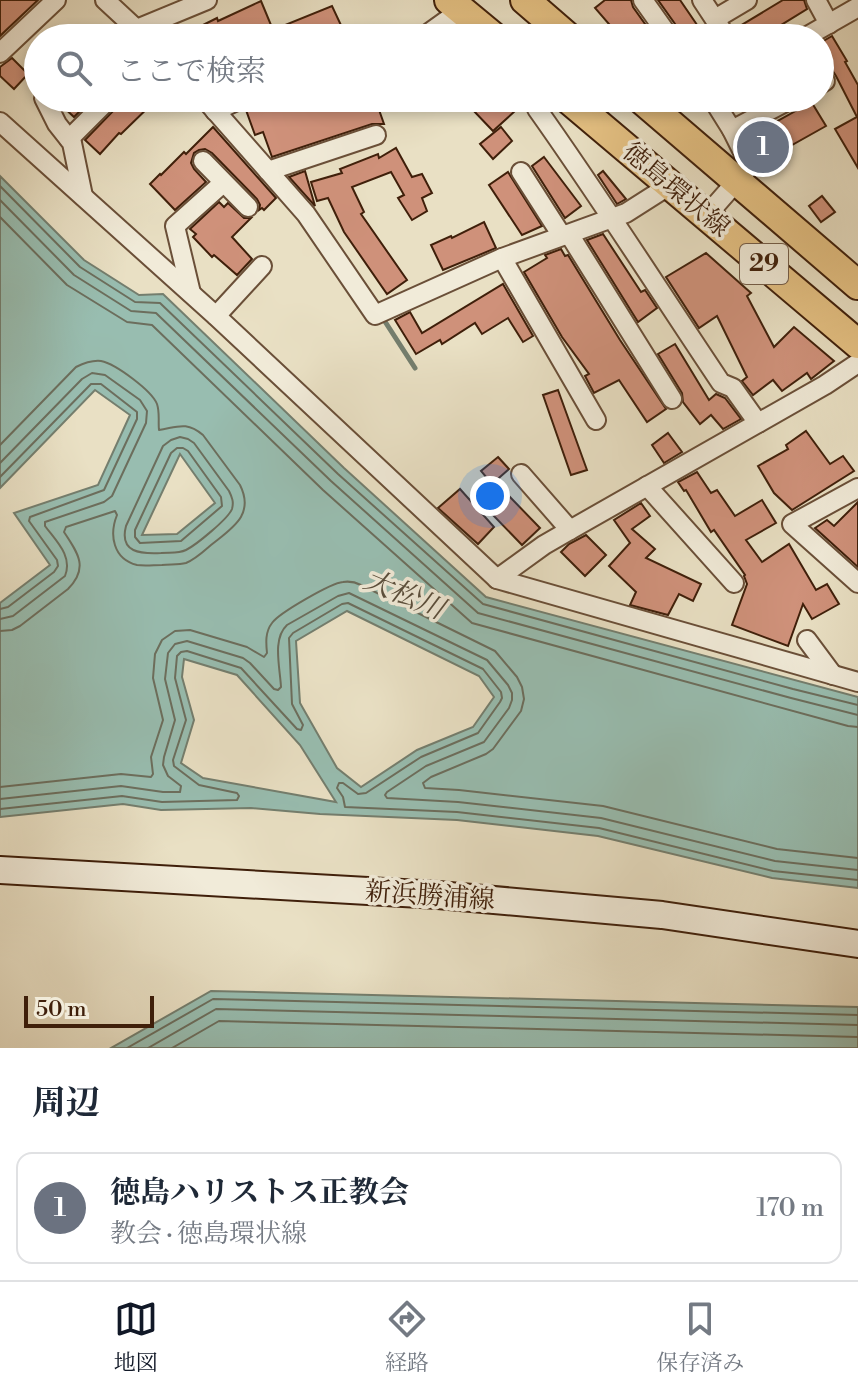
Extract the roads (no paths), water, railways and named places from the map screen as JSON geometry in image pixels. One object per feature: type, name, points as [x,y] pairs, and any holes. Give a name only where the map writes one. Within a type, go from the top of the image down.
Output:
[{"type":"main road","points":[[525,0],[553,24]]},
{"type":"main road","points":[[455,5],[478,24]]},
{"type":"main road","name":"徳島環状線","points":[[584,112],[858,344]]},
{"type":"main road","name":"徳島環状線","points":[[657,112],[858,285]]},
{"type":"main road","name":"新浜勝浦線","points":[[0,870],[438,895],[662,915],[858,944]]},
{"type":"street","points":[[31,24],[56,0]]},
{"type":"street","points":[[105,0],[131,24]]},
{"type":"street","points":[[159,24],[207,0]]},
{"type":"street","points":[[643,0],[660,24]]},
{"type":"street","points":[[702,0],[718,24]]},
{"type":"street","points":[[715,19],[747,0]]},
{"type":"street","points":[[816,0],[829,24],[858,7]]},
{"type":"street","points":[[436,24],[455,5]]},
{"type":"street","points":[[0,53],[24,30]]},
{"type":"street","points":[[51,112],[72,143],[83,196]]},
{"type":"street","points":[[69,139],[96,112]]},
{"type":"street","points":[[216,112],[306,214],[375,315],[502,258],[626,213],[670,185]]},
{"type":"street","points":[[539,112],[721,383],[733,388],[758,423]]},
{"type":"street","points":[[707,215],[750,166],[721,112]]},
{"type":"street","points":[[732,130],[766,112]]},
{"type":"street","points":[[0,122],[191,293],[497,579],[858,682]]},
{"type":"street","points":[[268,171],[376,135]]},
{"type":"street","points":[[203,161],[248,207]]},
{"type":"street","points":[[521,172],[566,235],[672,399]]},
{"type":"street","points":[[191,293],[175,226],[223,183]]},
{"type":"street","points":[[502,258],[596,421]]},
{"type":"street","points":[[216,316],[262,266]]},
{"type":"street","points":[[497,579],[544,545],[825,385],[858,363]]},
{"type":"street","points":[[521,474],[570,530]]},
{"type":"street","points":[[647,486],[734,583]]},
{"type":"street","points":[[858,488],[792,524],[858,583]]},
{"type":"street","points":[[807,640],[833,675]]},
{"type":"water","name":"大松川","points":[[0,176],[84,260],[139,295],[163,294],[344,468],[486,597],[858,697],[858,888],[772,878],[598,836],[457,820],[251,808],[161,810],[123,804],[0,817],[0,603],[50,565],[14,513],[98,485],[130,415],[95,390],[0,488]],"holes":[[[180,454],[215,503],[177,534],[142,535]],[[347,611],[479,676],[494,697],[473,727],[417,750],[361,787],[337,768],[300,703],[296,641]],[[184,659],[237,675],[300,745],[336,802],[203,778],[181,763],[194,720],[182,677]]]},
{"type":"water","points":[[211,991],[858,1007],[858,1048],[111,1048]]},
{"type":"waterway","points":[[384,320],[415,368]]},
{"type":"place","name":"徳島ハリストス正教会","points":[[763,147]]}]
